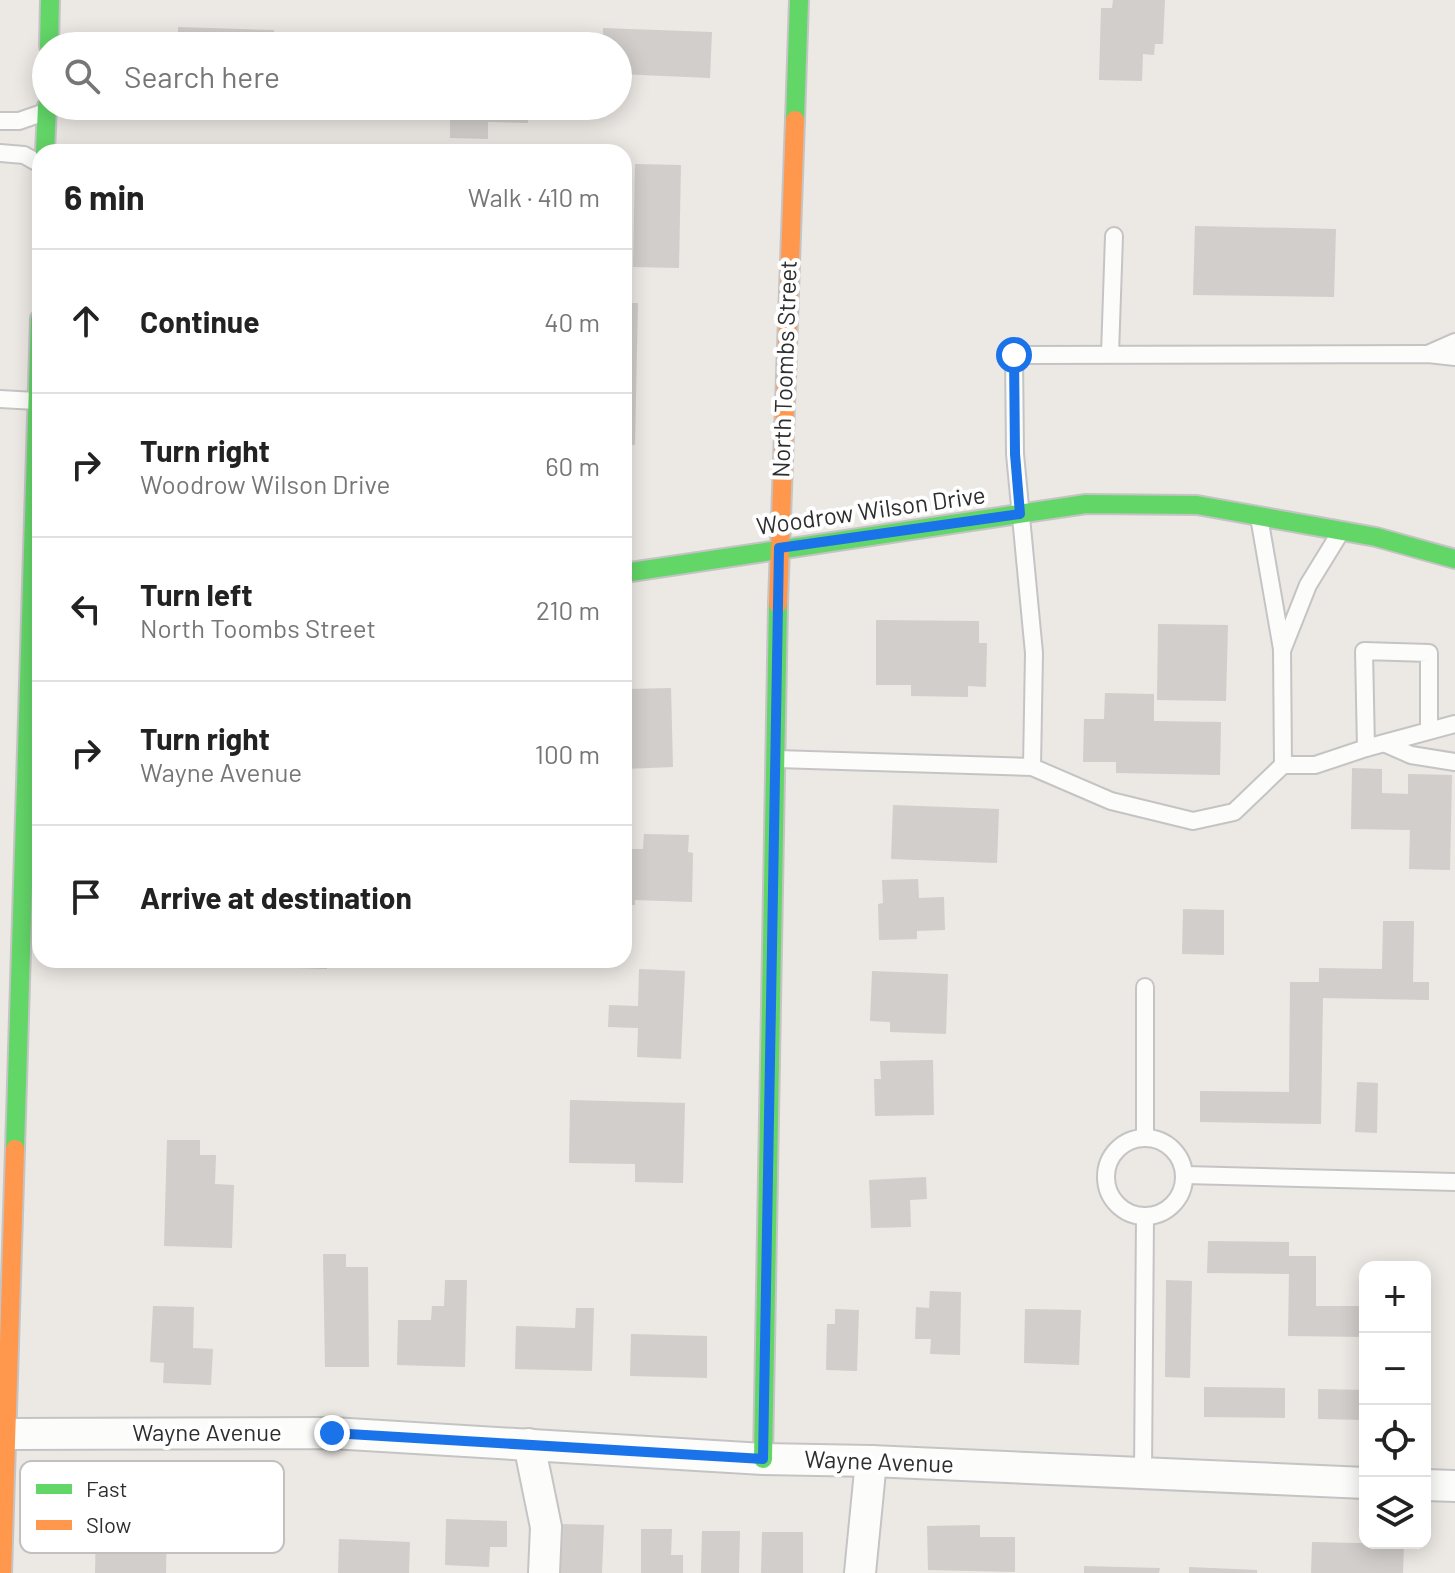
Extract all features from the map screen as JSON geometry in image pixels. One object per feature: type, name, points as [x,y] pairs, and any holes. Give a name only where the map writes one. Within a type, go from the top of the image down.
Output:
[{"type":"street","points":[[49,32],[50,0]]},
{"type":"street","name":"North Toombs Street","points":[[763,1459],[779,548],[799,0]]},
{"type":"street","points":[[45,144],[46,120]]},
{"type":"street","name":"Woodrow Wilson Drive","points":[[632,572],[1086,504],[1197,505],[1376,537],[1455,559]]},
{"type":"street","points":[[2,1558],[9,1434],[9,1076],[32,550]]},
{"type":"street","name":"Wayne Avenue","points":[[9,1434],[332,1433],[763,1459],[1359,1483]]},
{"type":"street","points":[[529,1444],[546,1527],[544,1573]]},
{"type":"street","points":[[860,1573],[871,1461]]},
{"type":"street","points":[[1431,1485],[1455,1486]]},
{"type":"lane","points":[[0,121],[19,121],[32,115]]},
{"type":"lane","points":[[0,153],[24,155],[32,160]]},
{"type":"lane","points":[[1110,354],[1114,236]]},
{"type":"lane","points":[[1428,354],[1455,342]]},
{"type":"lane","points":[[1032,767],[1034,653],[1015,454],[1014,355],[1428,354],[1455,357]]},
{"type":"lane","points":[[0,399],[32,401]]},
{"type":"lane","points":[[1259,516],[1282,649],[1283,765]]},
{"type":"lane","points":[[1282,649],[1308,585],[1341,530]]},
{"type":"lane","points":[[1366,748],[1364,651],[1429,653],[1429,729]]},
{"type":"lane","points":[[776,759],[1032,767],[1111,801],[1193,821],[1234,812],[1283,765],[1315,765],[1429,729],[1455,724]]},
{"type":"lane","points":[[1386,744],[1411,755],[1455,762]]},
{"type":"lane","points":[[1145,987],[1145,1137]]},
{"type":"lane","points":[[1145,1137],[1160,1140],[1172,1148],[1181,1160],[1185,1175],[1182,1190],[1174,1204],[1161,1213],[1145,1216],[1130,1213],[1117,1205],[1109,1192],[1106,1177],[1109,1162],[1117,1149],[1145,1137]]},
{"type":"lane","points":[[1185,1175],[1455,1182]]},
{"type":"lane","points":[[1143,1473],[1145,1216]]},
{"type":"building","points":[[1113,0],[1165,0],[1163,44],[1155,44],[1154,55],[1143,54],[1142,81],[1099,80],[1101,8],[1112,8]]},
{"type":"building","points":[[178,27],[274,30],[274,32],[178,32]]},
{"type":"building","points":[[603,28],[712,32],[710,78],[632,75],[632,32],[603,32]]},
{"type":"building","points":[[450,120],[528,120],[528,123],[488,122],[488,139],[450,138]]},
{"type":"building","points":[[635,164],[681,165],[679,268],[633,267]]},
{"type":"building","points":[[1195,226],[1336,229],[1334,297],[1193,295]]},
{"type":"building","points":[[632,303],[638,303],[635,445],[632,445]]},
{"type":"building","points":[[876,620],[979,621],[979,643],[987,643],[986,687],[968,686],[968,697],[911,696],[911,685],[876,685]]},
{"type":"building","points":[[1158,624],[1228,625],[1226,701],[1157,700]]},
{"type":"building","points":[[671,688],[673,767],[632,769],[632,689]]},
{"type":"building","points":[[1105,693],[1154,694],[1154,721],[1221,722],[1220,775],[1116,773],[1116,762],[1083,762],[1084,719],[1104,719]]},
{"type":"building","points":[[1352,768],[1382,769],[1382,793],[1408,794],[1408,774],[1452,775],[1450,870],[1409,869],[1410,830],[1351,829]]},
{"type":"building","points":[[893,805],[999,809],[997,863],[891,859]]},
{"type":"building","points":[[644,834],[689,835],[688,852],[693,853],[692,902],[635,900],[635,905],[632,905],[632,849],[643,849]]},
{"type":"building","points":[[918,879],[919,898],[944,897],[945,930],[917,931],[917,939],[879,940],[878,904],[883,903],[882,880]]},
{"type":"building","points":[[1183,909],[1224,910],[1224,955],[1182,954]]},
{"type":"building","points":[[1383,921],[1414,921],[1413,982],[1429,982],[1429,1000],[1323,998],[1321,1124],[1200,1122],[1200,1091],[1289,1092],[1290,982],[1319,982],[1319,968],[1382,969]]},
{"type":"building","points":[[639,969],[685,971],[681,1059],[637,1057],[638,1028],[608,1027],[609,1005],[638,1006]]},
{"type":"building","points":[[872,971],[948,974],[946,1034],[890,1032],[890,1022],[870,1021]]},
{"type":"building","points":[[933,1060],[934,1115],[875,1116],[874,1079],[881,1079],[880,1061]]},
{"type":"building","points":[[1357,1082],[1378,1083],[1377,1133],[1355,1132]]},
{"type":"building","points":[[570,1100],[685,1103],[683,1183],[635,1182],[635,1164],[569,1163]]},
{"type":"building","points":[[167,1140],[200,1140],[200,1155],[216,1155],[215,1184],[234,1185],[232,1248],[164,1246]]},
{"type":"building","points":[[926,1177],[927,1199],[910,1200],[911,1227],[871,1228],[869,1180]]},
{"type":"building","points":[[1208,1241],[1289,1242],[1289,1256],[1316,1256],[1316,1306],[1359,1306],[1359,1337],[1288,1336],[1289,1274],[1207,1273]]},
{"type":"building","points":[[323,1254],[346,1254],[346,1267],[368,1267],[369,1367],[325,1367]]},
{"type":"building","points":[[445,1280],[467,1280],[465,1367],[397,1365],[398,1320],[431,1320],[432,1306],[444,1306]]},
{"type":"building","points":[[1166,1280],[1192,1281],[1190,1378],[1165,1377]]},
{"type":"building","points":[[930,1291],[961,1292],[960,1355],[930,1354],[931,1339],[915,1339],[916,1307],[929,1308]]},
{"type":"building","points":[[153,1306],[194,1307],[193,1348],[213,1349],[211,1385],[163,1383],[164,1363],[150,1362]]},
{"type":"building","points":[[576,1308],[594,1308],[592,1371],[515,1369],[516,1326],[575,1328]]},
{"type":"building","points":[[835,1309],[859,1310],[857,1371],[826,1370],[827,1324],[835,1324]]},
{"type":"building","points":[[1025,1309],[1081,1310],[1079,1365],[1024,1363]]},
{"type":"building","points":[[631,1334],[707,1336],[707,1378],[630,1376]]},
{"type":"building","points":[[1204,1387],[1285,1388],[1285,1418],[1204,1417]]},
{"type":"building","points":[[1318,1389],[1359,1390],[1359,1420],[1318,1419]]},
{"type":"building","points":[[446,1519],[507,1521],[507,1547],[490,1547],[489,1567],[445,1565]]},
{"type":"building","points":[[560,1524],[604,1525],[602,1573],[558,1573]]},
{"type":"building","points":[[980,1525],[980,1537],[1015,1537],[1015,1572],[928,1570],[927,1526]]},
{"type":"building","points":[[641,1529],[672,1529],[671,1555],[683,1555],[683,1573],[641,1573]]},
{"type":"building","points":[[702,1531],[740,1531],[739,1573],[701,1573]]},
{"type":"building","points":[[762,1532],[803,1532],[803,1573],[761,1573]]},
{"type":"building","points":[[339,1539],[410,1542],[409,1573],[338,1573]]},
{"type":"building","points":[[1312,1542],[1359,1543],[1359,1549],[1404,1549],[1403,1573],[1311,1573]]},
{"type":"building","points":[[95,1553],[166,1553],[166,1573],[95,1573]]},
{"type":"building","points":[[1084,1566],[1160,1568],[1159,1573],[1084,1573]]},
{"type":"building","points":[[1189,1567],[1257,1570],[1257,1573],[1189,1573]]},
{"type":"traffic: fast","points":[[49,32],[50,0]]},
{"type":"traffic: fast","points":[[795,120],[799,0]]},
{"type":"traffic: fast","points":[[45,144],[46,120]]},
{"type":"traffic: fast","points":[[632,572],[1086,504],[1197,505],[1376,537],[1455,559]]},
{"type":"traffic: fast","points":[[15,1149],[32,585]]},
{"type":"traffic: fast","points":[[763,1459],[778,604]]},
{"type":"traffic: slow","points":[[778,604],[795,120]]},
{"type":"traffic: slow","points":[[2,1573],[15,1149]]},
{"type":"route","points":[[332,1433],[763,1459],[779,548],[1020,514],[1015,454],[1014,355]]}]
